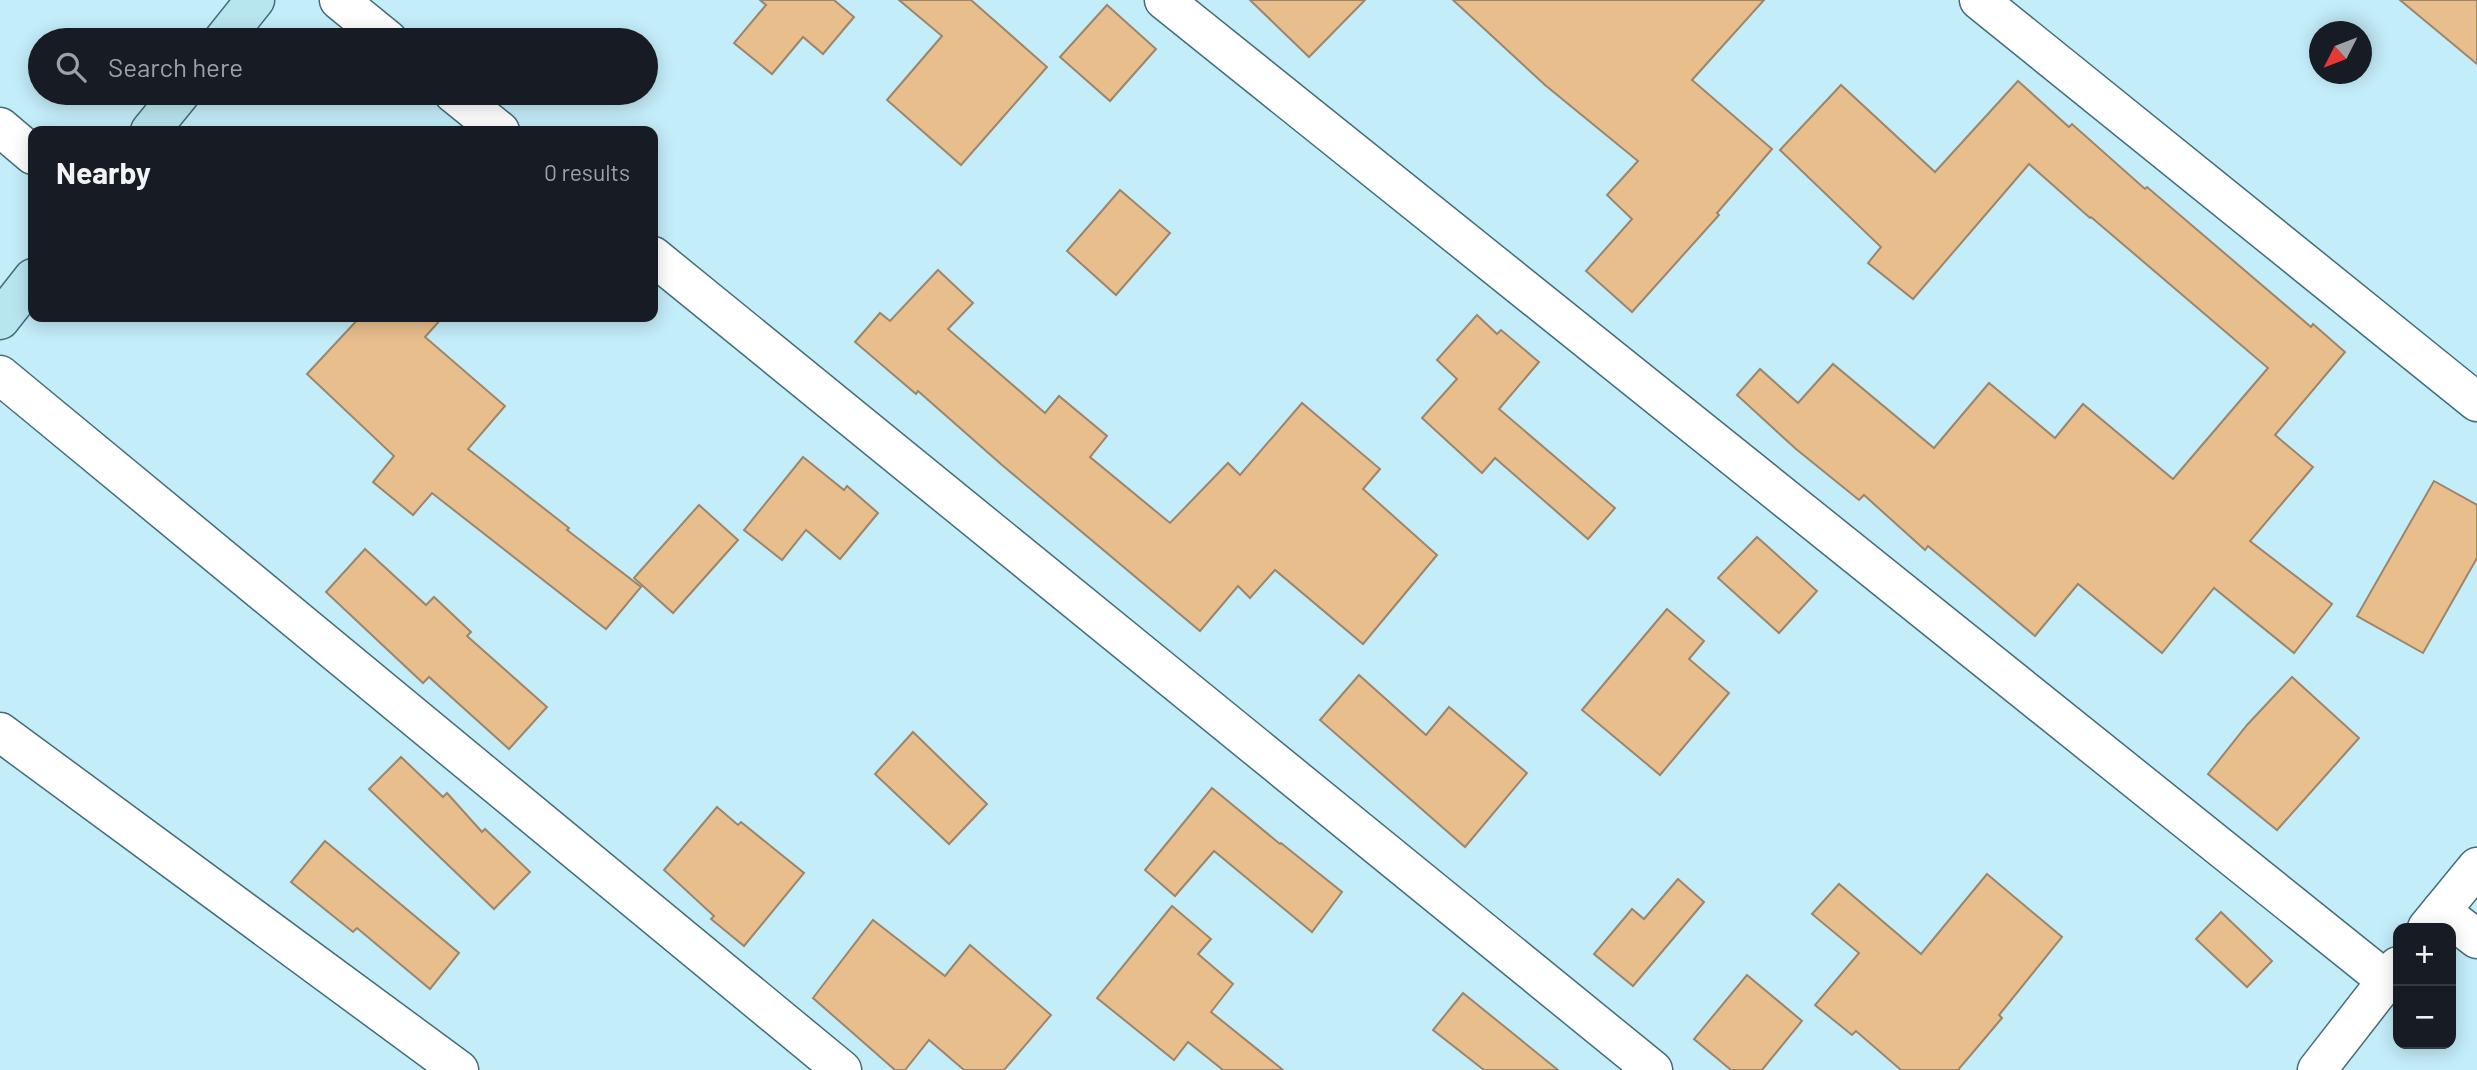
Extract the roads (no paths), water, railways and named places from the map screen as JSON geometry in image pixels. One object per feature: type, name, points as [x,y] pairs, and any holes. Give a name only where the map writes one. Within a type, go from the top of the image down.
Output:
[{"type":"street","points":[[233,28],[255,0]]},
{"type":"street","points":[[339,0],[373,28]]},
{"type":"street","points":[[1164,0],[2392,973],[2317,1070]]},
{"type":"street","points":[[1979,0],[2477,402]]},
{"type":"street","points":[[154,126],[171,105]]},
{"type":"street","points":[[468,105],[494,126]]},
{"type":"street","points":[[0,127],[28,151]]},
{"type":"street","points":[[658,260],[1653,1070]]},
{"type":"street","points":[[0,320],[28,284]]},
{"type":"street","points":[[0,375],[842,1070]]},
{"type":"street","points":[[0,732],[459,1070]]},
{"type":"street","points":[[2477,867],[2434,919],[2477,939]]}]
